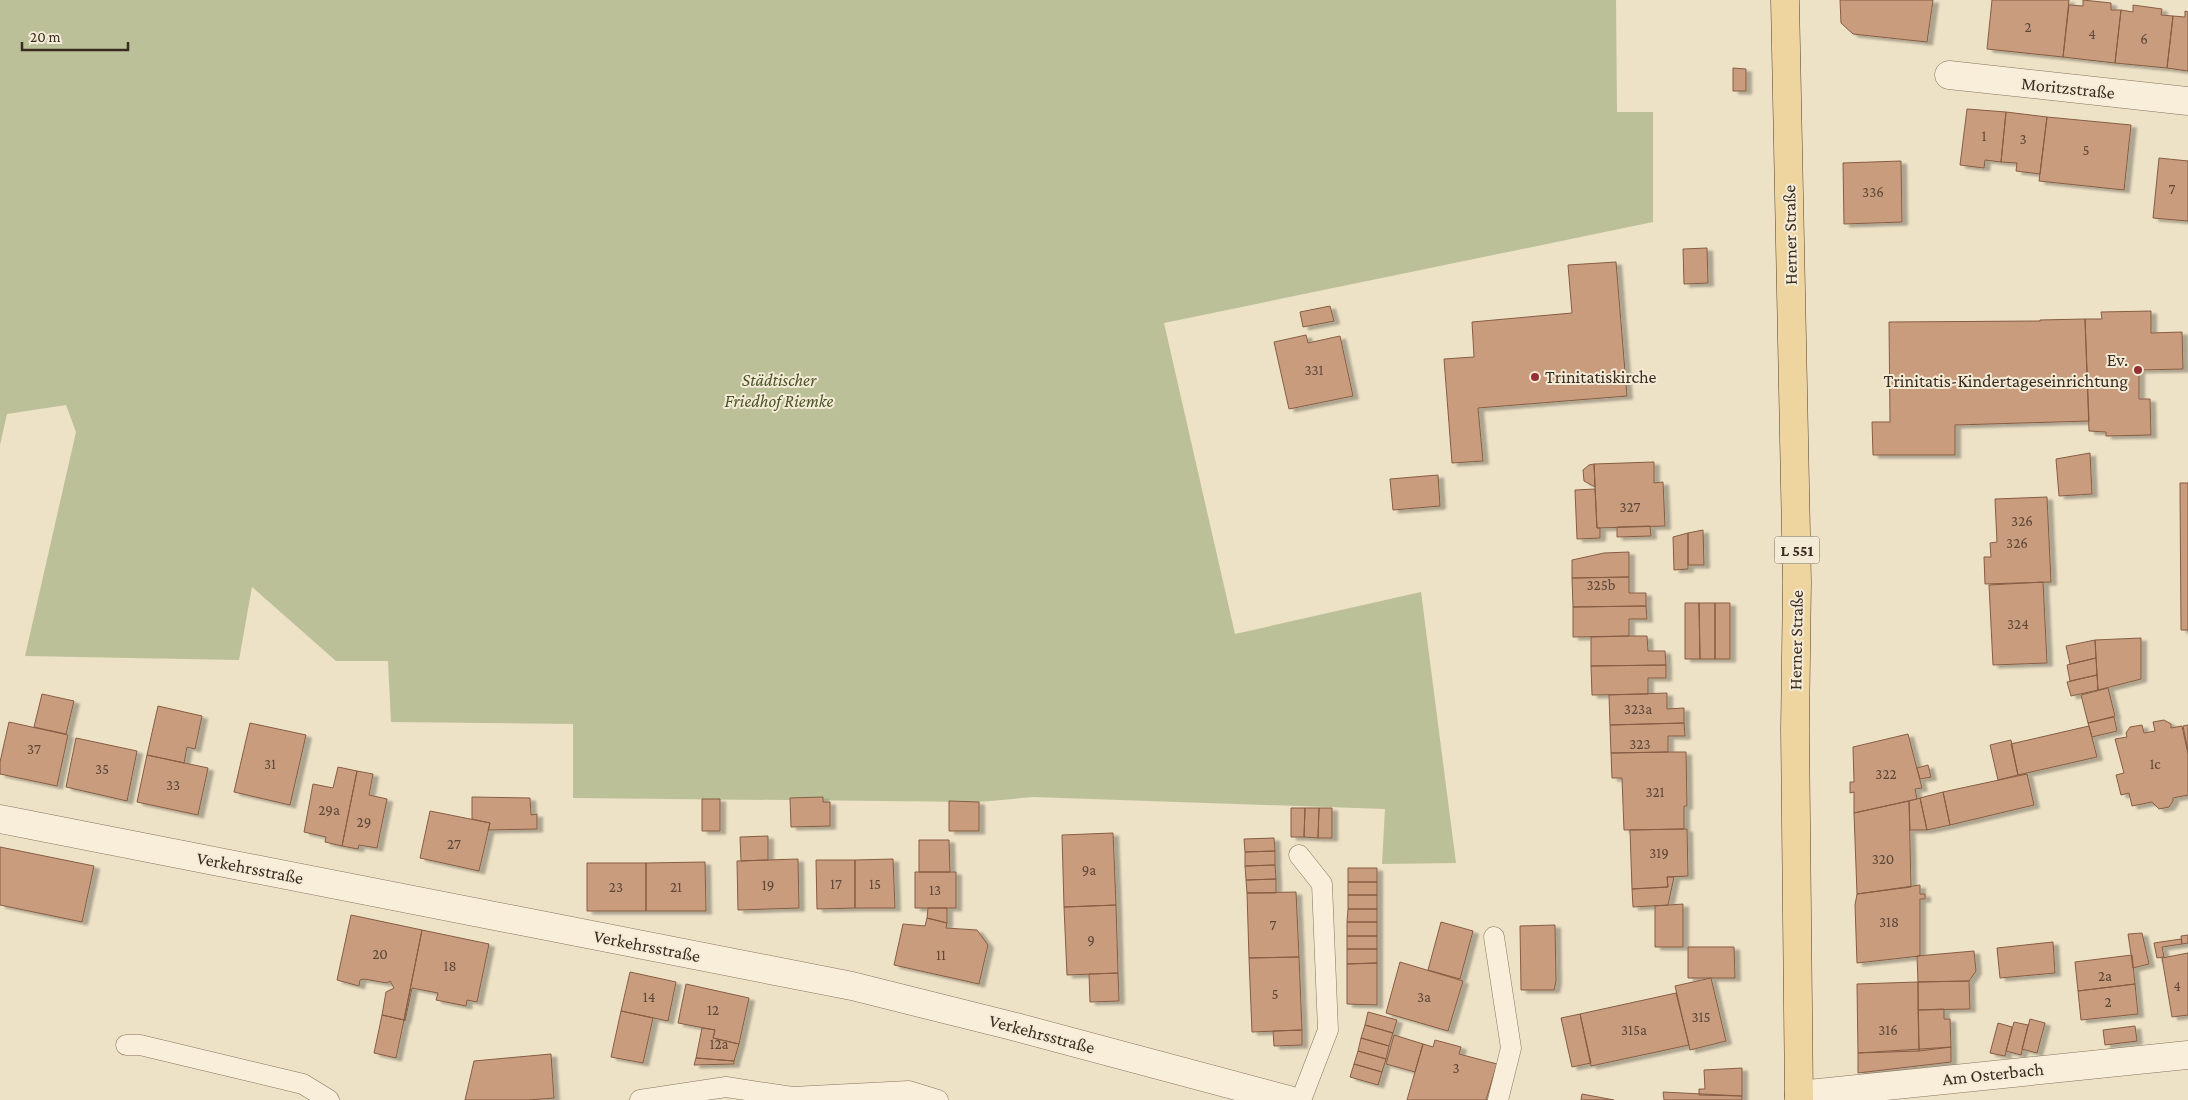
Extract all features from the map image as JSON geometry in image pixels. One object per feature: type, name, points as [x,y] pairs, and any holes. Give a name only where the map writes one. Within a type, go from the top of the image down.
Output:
[{"type":"main road","name":"Herner Straße","points":[[1785,0],[1797,572],[1794,729],[1799,1097]]},
{"type":"street","name":"Moritzstraße","points":[[1949,76],[2188,101]]},
{"type":"street","name":"Verkehrsstraße","points":[[0,819],[852,986],[1012,1026],[1289,1100]]},
{"type":"street","name":"Am Osterbach","points":[[1799,1097],[2188,1055]]},
{"type":"lane","points":[[1299,855],[1322,884],[1328,1030],[1301,1100]]},
{"type":"lane","points":[[1494,937],[1511,1048],[1498,1100]]},
{"type":"lane","points":[[126,1044],[140,1045],[303,1084],[329,1100]]},
{"type":"lane","points":[[640,1100],[726,1087],[792,1097],[909,1091],[938,1100]]},
{"type":"green space","name":"Städtischer Friedhof Riemke","points":[[0,0],[1616,0],[1617,112],[1653,112],[1653,222],[1164,323],[1235,634],[1421,592],[1456,863],[1382,864],[1385,809],[1033,797],[979,802],[573,798],[573,724],[391,722],[388,661],[336,661],[252,587],[239,660],[25,656],[76,432],[66,405],[7,414],[0,445]]},
{"type":"building","points":[[1840,0],[1933,0],[1927,42],[1853,34],[1841,23]]},
{"type":"building","points":[[1992,0],[2069,0],[2063,57],[1987,49]]},
{"type":"building","points":[[2083,0],[2111,3],[2111,10],[2121,10],[2115,63],[2063,57],[2069,5],[2083,6]]},
{"type":"building","points":[[2133,5],[2162,9],[2161,15],[2173,16],[2167,68],[2115,63],[2121,10],[2133,12]]},
{"type":"building","points":[[2185,11],[2188,12],[2188,71],[2167,68],[2173,16],[2185,17]]},
{"type":"building","points":[[1733,68],[1746,69],[1746,91],[1733,91]]},
{"type":"building","points":[[1967,109],[2006,112],[2001,162],[1985,160],[1984,168],[1960,165]]},
{"type":"building","points":[[2006,112],[2047,117],[2040,174],[2016,171],[2017,163],[2001,162]]},
{"type":"building","points":[[2047,117],[2131,125],[2124,190],[2039,181]]},
{"type":"building","points":[[2159,158],[2188,161],[2188,221],[2153,218]]},
{"type":"building","points":[[1901,161],[1902,222],[1844,224],[1843,163]]},
{"type":"building","points":[[1707,248],[1708,283],[1684,284],[1683,249]]},
{"type":"building","name":"Trinitatiskirche","points":[[1616,262],[1627,396],[1478,408],[1483,461],[1452,463],[1444,359],[1474,357],[1472,322],[1572,313],[1568,265]]},
{"type":"building","points":[[1330,306],[1334,321],[1303,327],[1300,312]]},
{"type":"building","points":[[2151,311],[2151,333],[2182,332],[2183,369],[2139,370],[2139,399],[2150,399],[2151,435],[2106,436],[2106,432],[2089,431],[2085,319],[2102,319],[2101,312]]},
{"type":"building","points":[[2085,319],[2089,421],[1955,425],[1955,455],[1873,455],[1872,422],[1890,422],[1889,322]]},
{"type":"building","points":[[1306,335],[1308,343],[1340,336],[1353,396],[1289,409],[1274,342]]},
{"type":"building","points":[[2090,453],[2092,494],[2059,496],[2056,459]]},
{"type":"building","points":[[1654,462],[1654,483],[1663,482],[1665,526],[1597,528],[1594,464]]},
{"type":"building","points":[[1594,464],[1595,487],[1584,481],[1583,470],[1589,465]]},
{"type":"building","points":[[1438,475],[1440,506],[1393,510],[1390,479]]},
{"type":"building","points":[[2180,483],[2188,483],[2188,630],[2181,630]]},
{"type":"building","points":[[1595,489],[1597,528],[1600,528],[1600,538],[1577,539],[1575,490]]},
{"type":"building","points":[[2047,497],[2051,582],[1985,584],[1984,557],[1991,557],[1990,543],[1997,542],[1995,499]]},
{"type":"building","points":[[1650,526],[1651,536],[1617,537],[1617,527]]},
{"type":"building","points":[[1703,530],[1704,565],[1688,565],[1688,533]]},
{"type":"building","points":[[1688,533],[1688,569],[1674,570],[1673,537]]},
{"type":"building","points":[[1629,552],[1629,577],[1572,578],[1572,560],[1604,553]]},
{"type":"building","points":[[1629,577],[1629,593],[1646,593],[1646,606],[1573,607],[1572,578]]},
{"type":"building","points":[[2043,582],[2047,663],[1993,665],[1989,585]]},
{"type":"building","points":[[1685,603],[1699,603],[1700,659],[1685,659]]},
{"type":"building","points":[[1699,603],[1715,603],[1715,659],[1700,659]]},
{"type":"building","points":[[1715,603],[1730,603],[1730,659],[1715,659]]},
{"type":"building","points":[[1646,606],[1647,619],[1629,619],[1629,636],[1573,637],[1573,607]]},
{"type":"building","points":[[1647,636],[1648,651],[1665,651],[1666,665],[1591,666],[1591,637]]},
{"type":"building","points":[[2141,638],[2141,679],[2098,690],[2095,640]]},
{"type":"building","points":[[2095,640],[2096,658],[2070,664],[2066,646]]},
{"type":"building","points":[[2096,658],[2097,675],[2070,681],[2067,665]]},
{"type":"building","points":[[1666,665],[1666,678],[1648,678],[1648,694],[1592,695],[1591,666]]},
{"type":"building","points":[[2097,675],[2098,690],[2071,696],[2067,682]]},
{"type":"building","points":[[2108,688],[2115,716],[2088,723],[2081,695]]},
{"type":"building","points":[[1667,693],[1667,709],[1684,708],[1684,723],[1610,725],[1609,695]]},
{"type":"building","points":[[42,694],[74,701],[66,734],[34,727]]},
{"type":"building","points":[[158,706],[202,716],[195,749],[187,747],[184,763],[147,755]]},
{"type":"building","points":[[2114,717],[2117,731],[2092,737],[2088,723]]},
{"type":"building","points":[[2164,720],[2171,724],[2171,728],[2182,726],[2188,754],[2188,795],[2173,798],[2169,807],[2159,809],[2152,802],[2132,806],[2129,793],[2121,795],[2116,775],[2124,773],[2115,739],[2127,737],[2126,733],[2130,727],[2142,725],[2144,733],[2155,731],[2153,722]]},
{"type":"building","points":[[9,722],[68,735],[57,786],[0,774],[0,762]]},
{"type":"building","points":[[250,723],[306,735],[290,805],[234,792]]},
{"type":"building","points":[[1684,723],[1685,736],[1668,736],[1668,752],[1611,753],[1610,725]]},
{"type":"building","points":[[2188,725],[2188,751],[2183,726]]},
{"type":"building","points":[[2089,726],[2097,757],[2018,775],[2011,744]]},
{"type":"building","points":[[1908,734],[1922,788],[1915,789],[1917,799],[1854,813],[1854,792],[1850,793],[1850,782],[1854,782],[1853,747]]},
{"type":"building","points":[[76,738],[137,751],[127,801],[66,787]]},
{"type":"building","points":[[2011,740],[2018,775],[1998,780],[1990,745]]},
{"type":"building","points":[[1686,752],[1687,806],[1684,806],[1684,829],[1624,830],[1622,778],[1612,778],[1611,753]]},
{"type":"building","points":[[147,755],[208,768],[198,815],[137,802]]},
{"type":"building","points":[[1928,765],[1931,777],[1920,779],[1917,768]]},
{"type":"building","points":[[338,767],[357,771],[342,846],[325,842],[326,837],[304,832],[313,784],[333,788]]},
{"type":"building","points":[[357,771],[373,774],[369,795],[387,799],[377,848],[359,845],[358,849],[342,846]]},
{"type":"building","points":[[2027,774],[2034,805],[1950,825],[1943,792]]},
{"type":"building","points":[[1943,792],[1950,825],[1927,830],[1920,798]]},
{"type":"building","points":[[472,797],[530,798],[531,815],[537,814],[537,829],[488,830],[490,823],[472,819]]},
{"type":"building","points":[[823,797],[823,802],[830,802],[830,826],[791,827],[790,798]]},
{"type":"building","points":[[1920,798],[1927,830],[1910,830],[1909,801]]},
{"type":"building","points":[[702,799],[720,799],[720,831],[702,831]]},
{"type":"building","points":[[949,801],[979,802],[979,831],[949,831]]},
{"type":"building","points":[[1909,801],[1911,887],[1857,894],[1854,813]]},
{"type":"building","points":[[1291,808],[1305,808],[1304,837],[1291,837]]},
{"type":"building","points":[[1305,808],[1319,808],[1318,838],[1304,837]]},
{"type":"building","points":[[1319,808],[1332,808],[1332,838],[1318,838]]},
{"type":"building","points":[[430,811],[490,823],[479,871],[420,858]]},
{"type":"building","points":[[1687,829],[1688,876],[1667,877],[1668,887],[1632,889],[1630,830]]},
{"type":"building","points":[[1113,833],[1116,905],[1064,907],[1062,835]]},
{"type":"building","points":[[768,836],[768,860],[741,861],[740,837]]},
{"type":"building","points":[[1274,838],[1275,851],[1245,852],[1244,839]]},
{"type":"building","points":[[919,840],[949,840],[950,872],[919,872]]},
{"type":"building","points":[[0,847],[94,866],[82,922],[0,905]]},
{"type":"building","points":[[1275,851],[1275,865],[1245,866],[1245,852]]},
{"type":"building","points":[[798,859],[799,908],[738,910],[737,861]]},
{"type":"building","points":[[893,859],[895,908],[855,908],[855,860]]},
{"type":"building","points":[[816,860],[855,860],[855,908],[817,909]]},
{"type":"building","points":[[705,862],[706,911],[646,911],[646,863]]},
{"type":"building","points":[[587,863],[646,863],[646,911],[587,911]]},
{"type":"building","points":[[1275,865],[1276,879],[1246,880],[1245,866]]},
{"type":"building","points":[[1348,868],[1377,868],[1377,882],[1348,882]]},
{"type":"building","points":[[915,872],[956,872],[956,908],[915,908]]},
{"type":"building","points":[[1667,877],[1674,877],[1668,905],[1633,907],[1632,889],[1668,887]]},
{"type":"building","points":[[1276,879],[1276,893],[1247,893],[1246,880]]},
{"type":"building","points":[[1348,882],[1377,882],[1377,895],[1348,895]]},
{"type":"building","points":[[1920,885],[1920,894],[1925,894],[1925,899],[1920,899],[1920,956],[1857,963],[1855,905],[1857,894]]},
{"type":"building","points":[[1296,892],[1299,957],[1249,958],[1247,893]]},
{"type":"building","points":[[1348,895],[1377,895],[1377,909],[1348,909]]},
{"type":"building","points":[[1683,904],[1683,947],[1655,947],[1655,906]]},
{"type":"building","points":[[1116,905],[1118,973],[1067,975],[1064,907]]},
{"type":"building","points":[[928,908],[947,908],[947,923],[927,918]]},
{"type":"building","points":[[1348,909],[1377,909],[1377,922],[1347,922]]},
{"type":"building","points":[[351,915],[422,930],[404,1020],[382,1015],[386,992],[394,988],[390,981],[387,983],[364,979],[360,980],[359,986],[337,980]]},
{"type":"building","points":[[927,918],[947,923],[946,928],[977,930],[988,945],[979,984],[894,965],[903,924],[925,926]]},
{"type":"building","points":[[1347,922],[1377,922],[1377,936],[1347,936]]},
{"type":"building","points":[[1441,922],[1473,931],[1460,979],[1428,970]]},
{"type":"building","points":[[1555,925],[1556,981],[1554,990],[1521,990],[1520,926]]},
{"type":"building","points":[[422,930],[489,944],[477,1002],[467,1000],[466,1006],[436,1000],[438,993],[412,988],[405,1021],[404,1020]]},
{"type":"building","points":[[2142,933],[2149,964],[2133,968],[2128,934]]},
{"type":"building","points":[[2188,935],[2188,943],[2182,944],[2181,936]]},
{"type":"building","points":[[1347,936],[1377,936],[1377,949],[1347,949]]},
{"type":"building","points":[[2181,939],[2182,944],[2162,947],[2164,957],[2157,958],[2154,943]]},
{"type":"building","points":[[2053,942],[2055,973],[2000,978],[1997,948]]},
{"type":"building","points":[[1688,947],[1734,947],[1735,978],[1688,978]]},
{"type":"building","points":[[1347,949],[1377,949],[1377,963],[1347,964]]},
{"type":"building","points":[[1974,951],[1976,971],[1969,981],[1918,982],[1917,956]]},
{"type":"building","points":[[2188,953],[2188,1015],[2172,1017],[2162,958]]},
{"type":"building","points":[[2132,955],[2135,984],[2078,991],[2075,962]]},
{"type":"building","points":[[1299,957],[1302,1030],[1252,1032],[1249,958]]},
{"type":"building","points":[[1400,962],[1463,981],[1448,1031],[1386,1013]]},
{"type":"building","points":[[1377,963],[1377,1005],[1347,1004],[1347,964]]},
{"type":"building","points":[[630,972],[676,982],[668,1021],[621,1011]]},
{"type":"building","points":[[1118,973],[1119,1001],[1090,1002],[1089,974]]},
{"type":"building","points":[[1711,978],[1726,1041],[1690,1050],[1675,986]]},
{"type":"building","points":[[1969,981],[1970,1009],[1918,1010],[1918,982]]},
{"type":"building","points":[[1918,982],[1919,1051],[1858,1053],[1857,984]]},
{"type":"building","points":[[686,984],[749,998],[739,1044],[713,1038],[715,1030],[678,1023]]},
{"type":"building","points":[[2135,984],[2138,1014],[2081,1020],[2078,991]]},
{"type":"building","points":[[1676,993],[1689,1045],[1591,1066],[1580,1014]]},
{"type":"building","points":[[1944,1009],[1944,1019],[1950,1019],[1951,1047],[1919,1051],[1918,1010]]},
{"type":"building","points":[[621,1011],[653,1018],[643,1063],[611,1057]]},
{"type":"building","points":[[1368,1012],[1397,1020],[1393,1033],[1365,1025]]},
{"type":"building","points":[[1580,1014],[1591,1063],[1572,1067],[1561,1018]]},
{"type":"building","points":[[382,1015],[404,1020],[396,1058],[374,1053]]},
{"type":"building","points":[[2030,1019],[2045,1023],[2037,1053],[2022,1049]]},
{"type":"building","points":[[2014,1022],[2028,1025],[2021,1055],[2006,1051]]},
{"type":"building","points":[[1998,1023],[2012,1027],[2005,1056],[1990,1053]]},
{"type":"building","points":[[1365,1025],[1393,1033],[1389,1046],[1361,1038]]},
{"type":"building","points":[[2135,1026],[2137,1041],[2105,1045],[2103,1030]]},
{"type":"building","points":[[702,1028],[715,1030],[713,1038],[739,1044],[734,1061],[696,1058]]},
{"type":"building","points":[[1302,1030],[1302,1045],[1274,1046],[1273,1031]]},
{"type":"building","points":[[1394,1035],[1423,1044],[1415,1072],[1386,1064]]},
{"type":"building","points":[[1361,1038],[1389,1046],[1386,1059],[1358,1051]]},
{"type":"building","points":[[1435,1040],[1461,1047],[1459,1054],[1497,1064],[1486,1100],[1407,1100],[1423,1044],[1433,1047]]},
{"type":"building","points":[[1951,1047],[1951,1062],[1858,1073],[1858,1053]]},
{"type":"building","points":[[1358,1051],[1386,1059],[1382,1072],[1354,1064]]},
{"type":"building","points":[[551,1054],[554,1098],[465,1100],[474,1061]]},
{"type":"building","points":[[696,1058],[734,1061],[734,1064],[694,1065]]},
{"type":"building","points":[[1354,1064],[1382,1072],[1378,1085],[1350,1077]]},
{"type":"building","points":[[1742,1068],[1742,1096],[1699,1095],[1699,1089],[1705,1089],[1704,1070]]},
{"type":"building","points":[[1663,1092],[1742,1096],[1742,1100],[1664,1100]]},
{"type":"building","points":[[1582,1094],[1614,1100],[1581,1100]]},
{"type":"place","name":"Ev. Trinitatis-Kindertageseinrichtung","points":[[2138,370]]},
{"type":"place","name":"Trinitatiskirche","points":[[1535,377]]}]
